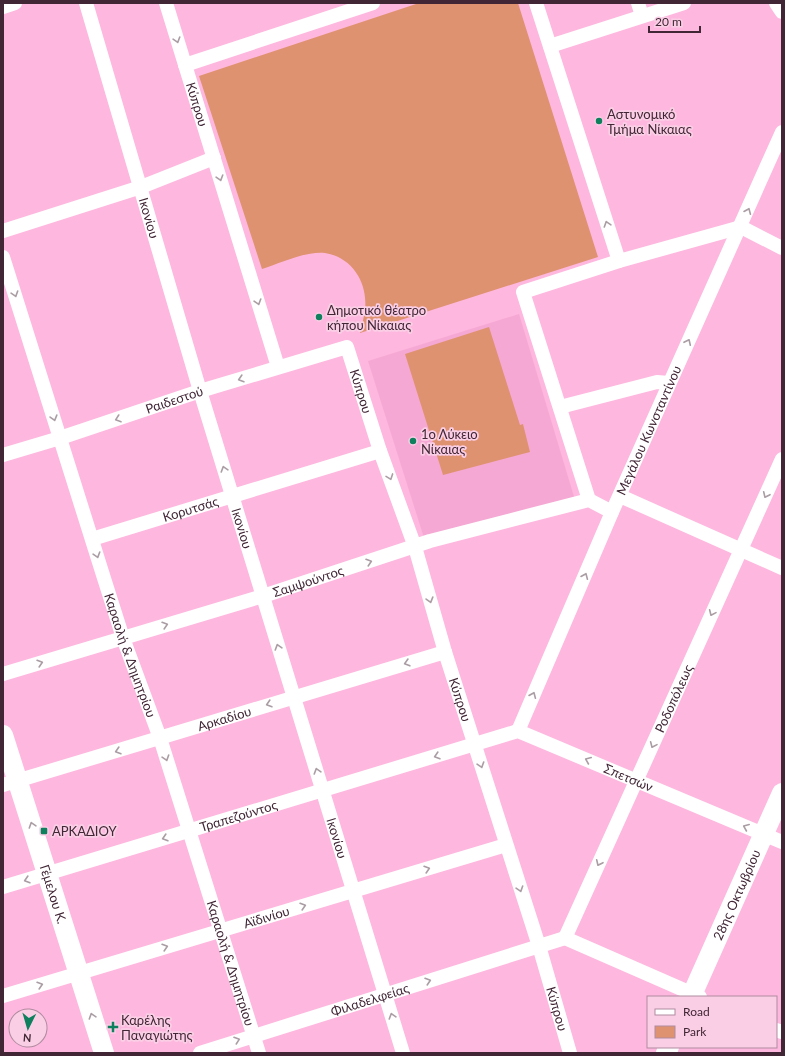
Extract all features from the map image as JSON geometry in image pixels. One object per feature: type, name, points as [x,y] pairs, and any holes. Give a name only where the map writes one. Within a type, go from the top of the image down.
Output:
[{"type":"main road","name":"Γέμελου Κ.","points":[[3,735],[10,783],[47,874],[104,1053]]},
{"type":"main road","name":"28ης Οκτωβρίου","points":[[695,996],[782,793]]},
{"type":"street","points":[[3,7],[15,3]]},
{"type":"street","name":"Ικονίου","points":[[86,3],[200,391],[404,1053]]},
{"type":"street","name":"Κύπρου","points":[[166,3],[278,367]]},
{"type":"street","points":[[185,65],[352,6],[373,3]]},
{"type":"street","points":[[536,3],[619,261]]},
{"type":"street","points":[[550,46],[640,10],[684,3]]},
{"type":"street","points":[[776,3],[782,12]]},
{"type":"street","name":"Μεγάλου Κωνσταντίνου","points":[[518,731],[612,512],[741,227],[782,132]]},
{"type":"street","points":[[3,231],[141,187],[214,158]]},
{"type":"street","points":[[612,512],[589,500],[523,292],[619,261],[741,227],[782,248]]},
{"type":"street","name":"Καραολή & Δημητρίου","points":[[3,257],[123,638],[160,738],[259,1053]]},
{"type":"street","name":"Κύπρου","points":[[347,347],[380,451],[415,547],[445,652],[539,946],[570,1053]]},
{"type":"street","name":"Ραιδεστού","points":[[3,454],[60,438],[200,391],[347,347]]},
{"type":"street","points":[[560,407],[657,382],[670,383]]},
{"type":"street","name":"Κορυτσάς","points":[[92,539],[380,451]]},
{"type":"street","name":"Ροδοπόλεως","points":[[565,938],[782,459]]},
{"type":"street","points":[[620,496],[782,568]]},
{"type":"street","name":"Σαμψούντος","points":[[3,674],[263,596],[430,541],[589,500]]},
{"type":"street","name":"Αρκαδίου","points":[[10,783],[445,652]]},
{"type":"street","points":[[474,744],[518,731]]},
{"type":"street","name":"Σπετσών","points":[[518,731],[782,842]]},
{"type":"street","name":"Τραπεζούντος","points":[[3,887],[474,744]]},
{"type":"street","name":"Αϊδινίου","points":[[3,996],[506,845]]},
{"type":"street","points":[[565,938],[695,996]]},
{"type":"street","name":"Φιλαδελφείας","points":[[200,1053],[253,1035],[386,995],[565,938]]},
{"type":"shaded area","points":[[519,314],[575,500],[426,544],[368,361]]},
{"type":"green space","points":[[419,3],[518,3],[598,257],[360,333],[365,309],[364,290],[356,273],[343,260],[335,255],[317,253],[293,258],[262,269],[199,76]]},
{"type":"green space","points":[[489,327],[520,425],[523,424],[530,452],[443,475],[405,354]]},
{"type":"place","name":"Αστυνομικό Τμήμα Νίκαιας","points":[[599,121]]},
{"type":"place","name":"Δημοτικό θέατρο κήπου Νίκαιας","points":[[319,317]]},
{"type":"place","name":"1ο Λύκειο Νίκαιας","points":[[413,441]]},
{"type":"place","name":"ΑΡΚΑΔΙΟΥ","points":[[44,831]]},
{"type":"place","name":"Καρέλης Παναγιώτης","points":[[113,1027]]}]
